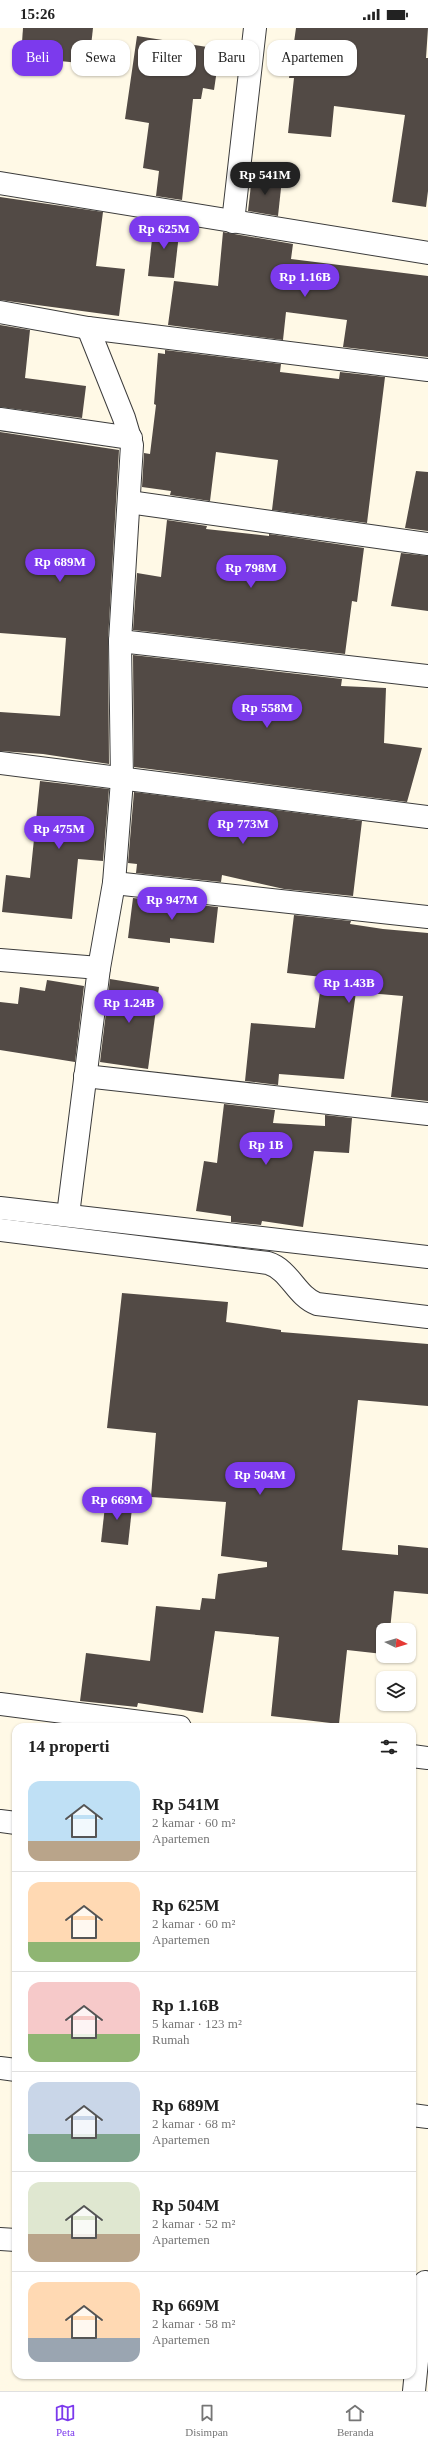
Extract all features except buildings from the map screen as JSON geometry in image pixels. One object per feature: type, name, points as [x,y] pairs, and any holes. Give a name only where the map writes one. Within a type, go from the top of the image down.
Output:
[{"type":"street","points":[[233,222],[255,28]]},
{"type":"street","points":[[0,183],[428,253]]},
{"type":"street","points":[[0,312],[88,328],[428,370]]},
{"type":"street","points":[[68,1215],[99,968],[114,883],[122,780],[120,641],[129,502],[131,438],[88,328]]},
{"type":"street","points":[[0,419],[131,438]]},
{"type":"street","points":[[129,502],[428,544]]},
{"type":"street","points":[[120,641],[428,676]]},
{"type":"street","points":[[0,763],[122,780],[428,817]]},
{"type":"street","points":[[114,883],[428,917]]},
{"type":"street","points":[[0,960],[99,968]]},
{"type":"street","points":[[85,1076],[428,1114]]},
{"type":"street","points":[[0,1208],[428,1257]]},
{"type":"street","points":[[0,1230],[268,1263],[281,1269],[302,1295],[317,1304],[428,1317]]},
{"type":"street","points":[[0,1704],[149,1723]]},
{"type":"street","points":[[416,1756],[428,1758]]},
{"type":"street","points":[[0,1821],[12,1822]]},
{"type":"street","points":[[0,2068],[12,2070]]},
{"type":"street","points":[[416,2115],[428,2116]]},
{"type":"street","points":[[0,2239],[12,2240]]},
{"type":"street","points":[[416,2364],[422,2282]]},
{"type":"street","points":[[414,2391],[415,2379]]}]
